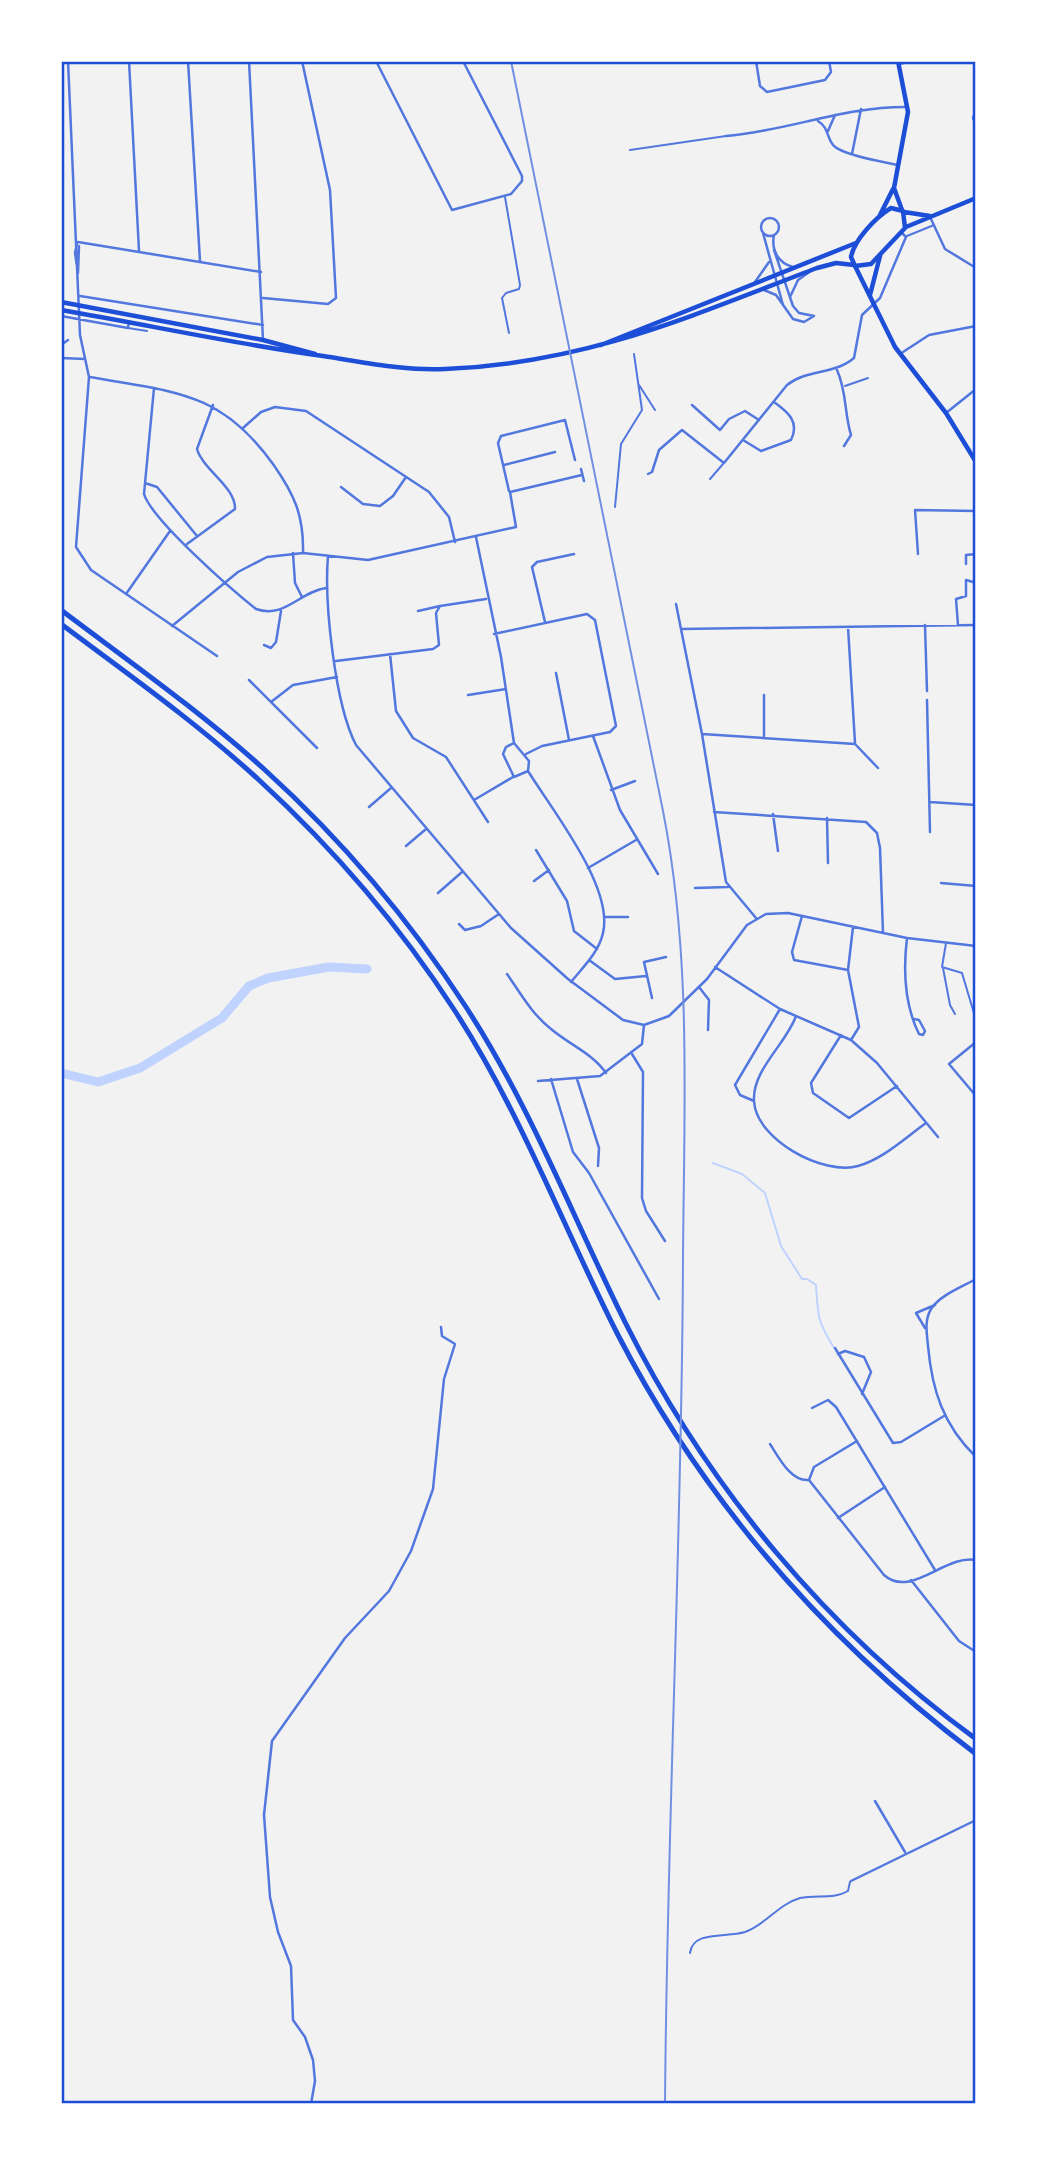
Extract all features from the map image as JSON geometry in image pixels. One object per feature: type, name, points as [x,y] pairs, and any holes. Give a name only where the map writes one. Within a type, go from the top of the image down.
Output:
[{"type":"highway","points":[[61,610],[264,769],[339,844],[408,924],[466,1006],[510,1080],[626,1325],[686,1430],[748,1518],[815,1598],[889,1669],[976,1740]]},
{"type":"highway","points":[[61,624],[256,778],[330,851],[399,932],[456,1013],[499,1085],[617,1332],[685,1451],[755,1546],[825,1625],[901,1695],[976,1754]]},
{"type":"main road","points":[[898,63],[908,107],[898,165],[894,172],[894,188],[903,211],[903,230]]},
{"type":"main road","points":[[880,216],[894,188]]},
{"type":"main road","points":[[61,310],[128,325],[385,366],[442,369],[558,356],[688,319],[817,268],[836,263],[867,267],[903,230],[976,198]]},
{"type":"main road","points":[[930,216],[891,208],[880,216],[856,243],[851,257],[900,354],[946,413],[976,462]]},
{"type":"main road","points":[[596,347],[856,243]]},
{"type":"main road","points":[[870,296],[880,256]]},
{"type":"main road","points":[[61,302],[263,340],[319,356]]},
{"type":"street","points":[[68,61],[80,320],[89,377],[76,547],[91,570],[217,656]]},
{"type":"street","points":[[129,61],[139,251]]},
{"type":"street","points":[[188,61],[200,261]]},
{"type":"street","points":[[249,61],[263,340]]},
{"type":"street","points":[[262,298],[328,304],[336,298],[330,190],[302,61]]},
{"type":"street","points":[[376,61],[452,211],[504,196],[520,186],[522,176],[463,61]]},
{"type":"street","points":[[756,61],[760,86],[767,92],[825,80],[831,72],[829,61]]},
{"type":"street","points":[[898,63],[913,61]]},
{"type":"street","points":[[726,136],[817,121],[861,109],[908,107]]},
{"type":"street","points":[[852,154],[861,109]]},
{"type":"street","points":[[976,110],[973,118],[976,125]]},
{"type":"street","points":[[828,131],[835,115]]},
{"type":"street","points":[[817,121],[828,131],[834,146],[852,154],[898,165]]},
{"type":"street","points":[[930,216],[945,249],[976,268]]},
{"type":"street","points":[[772,219],[779,226],[774,250],[783,281],[799,313],[814,316],[808,320],[797,321],[788,315],[776,284],[763,233],[762,223],[772,219]]},
{"type":"street","points":[[648,474],[652,472],[659,450],[681,430],[724,463],[774,401],[797,378],[837,369],[854,358],[862,317],[880,298],[906,237],[903,230]]},
{"type":"street","points":[[763,233],[775,235]]},
{"type":"street","points":[[77,242],[261,272]]},
{"type":"street","points":[[774,250],[782,262],[795,267]]},
{"type":"street","points":[[750,286],[764,273],[769,261]]},
{"type":"street","points":[[790,298],[798,280],[817,268]]},
{"type":"street","points":[[884,268],[891,271]]},
{"type":"street","points":[[763,290],[775,294],[783,305]]},
{"type":"street","points":[[80,296],[264,326]]},
{"type":"street","points":[[61,316],[128,325]]},
{"type":"street","points":[[900,354],[929,335],[976,326]]},
{"type":"street","points":[[61,345],[68,340]]},
{"type":"street","points":[[61,358],[85,359]]},
{"type":"street","points":[[837,369],[845,386],[844,409],[851,435],[844,446]]},
{"type":"street","points":[[89,377],[182,394],[213,405],[243,428],[261,447],[296,500],[303,524],[303,553]]},
{"type":"street","points":[[154,388],[144,483],[146,502],[171,530],[256,609],[269,613],[281,611],[326,588]]},
{"type":"street","points":[[946,413],[976,389]]},
{"type":"street","points":[[743,440],[761,451],[791,440],[794,432],[792,419],[774,401]]},
{"type":"street","points":[[187,544],[231,513],[235,504],[198,454],[197,442],[213,405]]},
{"type":"street","points":[[692,405],[720,430],[729,419],[745,411],[759,419]]},
{"type":"street","points":[[243,428],[261,412],[275,407],[306,411],[439,502],[449,517],[455,542]]},
{"type":"street","points":[[172,626],[226,582],[256,562],[293,553],[368,560],[518,526],[498,443],[501,436],[565,421],[575,460]]},
{"type":"street","points":[[503,465],[555,452]]},
{"type":"street","points":[[581,469],[584,481]]},
{"type":"street","points":[[510,492],[582,475]]},
{"type":"street","points":[[341,487],[363,504],[380,506],[393,496],[406,477]]},
{"type":"street","points":[[144,483],[157,487],[197,536]]},
{"type":"street","points":[[918,554],[915,510],[976,511]]},
{"type":"street","points":[[126,594],[171,530]]},
{"type":"street","points":[[476,537],[514,743],[526,754],[528,771],[587,868],[603,904],[603,936],[597,949],[571,982]]},
{"type":"street","points":[[293,553],[295,583],[303,598]]},
{"type":"street","points":[[545,622],[532,567],[537,562],[574,554]]},
{"type":"street","points":[[966,564],[966,555],[976,554]]},
{"type":"street","points":[[328,556],[326,588],[342,712],[352,738],[462,872],[537,953],[571,982],[630,1023],[644,1025],[668,1016],[699,986],[756,918],[780,912],[907,938],[976,946]]},
{"type":"street","points":[[958,625],[956,599],[966,596],[965,580],[973,582]]},
{"type":"street","points":[[418,611],[487,599]]},
{"type":"street","points":[[676,604],[728,887],[756,918]]},
{"type":"street","points":[[336,661],[439,645],[436,613],[440,606]]},
{"type":"street","points":[[264,645],[271,648],[276,642],[281,611]]},
{"type":"street","points":[[494,634],[587,614],[595,620],[617,724],[612,731],[542,746],[526,754]]},
{"type":"street","points":[[925,625],[927,691]]},
{"type":"street","points":[[681,629],[976,625]]},
{"type":"street","points":[[848,627],[855,744],[878,768]]},
{"type":"street","points":[[390,654],[396,711],[413,738],[446,758],[488,822]]},
{"type":"street","points":[[556,673],[569,740]]},
{"type":"street","points":[[271,702],[293,685],[338,677]]},
{"type":"street","points":[[248,680],[317,748]]},
{"type":"street","points":[[468,695],[506,689]]},
{"type":"street","points":[[764,695],[764,736]]},
{"type":"street","points":[[927,700],[930,832]]},
{"type":"street","points":[[702,734],[855,744]]},
{"type":"street","points":[[593,736],[611,790],[636,840],[658,874]]},
{"type":"street","points":[[514,743],[506,747],[503,754],[514,777]]},
{"type":"street","points":[[474,800],[528,771]]},
{"type":"street","points":[[611,790],[635,781]]},
{"type":"street","points":[[369,807],[391,788]]},
{"type":"street","points":[[930,802],[976,805]]},
{"type":"street","points":[[714,811],[866,822],[877,833],[883,933]]},
{"type":"street","points":[[773,814],[778,851]]},
{"type":"street","points":[[827,818],[828,863]]},
{"type":"street","points":[[406,846],[426,829]]},
{"type":"street","points":[[587,868],[636,840]]},
{"type":"street","points":[[536,850],[569,905],[574,931],[597,949]]},
{"type":"street","points":[[534,881],[549,870]]},
{"type":"street","points":[[438,893],[462,872]]},
{"type":"street","points":[[941,883],[976,886]]},
{"type":"street","points":[[695,888],[728,887]]},
{"type":"street","points":[[458,924],[465,930],[476,928],[499,914]]},
{"type":"street","points":[[802,916],[792,952],[794,960],[848,971]]},
{"type":"street","points":[[605,918],[628,918]]},
{"type":"street","points":[[851,1040],[859,1027],[848,971],[853,927]]},
{"type":"street","points":[[907,938],[905,984],[914,1019]]},
{"type":"street","points":[[652,998],[644,962],[666,957]]},
{"type":"street","points":[[589,960],[609,976],[621,980],[646,976]]},
{"type":"street","points":[[715,967],[780,1009],[851,1040],[870,1056],[897,1086],[938,1137]]},
{"type":"street","points":[[507,974],[535,1015],[566,1041],[593,1057],[606,1073]]},
{"type":"street","points":[[699,986],[709,1000],[708,1030]]},
{"type":"street","points":[[754,1101],[740,1096],[735,1085],[780,1009]]},
{"type":"street","points":[[796,1016],[758,1079],[754,1101],[763,1123],[781,1143],[806,1159],[832,1167],[851,1168],[873,1160],[926,1123]]},
{"type":"street","points":[[538,1082],[577,1079],[606,1073],[642,1044],[644,1025]]},
{"type":"street","points":[[841,1035],[811,1083],[813,1093],[849,1118],[897,1086]]},
{"type":"street","points":[[976,1042],[949,1064],[976,1096]]},
{"type":"street","points":[[632,1054],[643,1072],[643,1204],[665,1241]]},
{"type":"street","points":[[551,1079],[573,1152],[594,1181],[659,1299]]},
{"type":"street","points":[[577,1079],[599,1148],[598,1166]]},
{"type":"street","points":[[926,1330],[916,1313],[935,1305],[976,1279]]},
{"type":"street","points":[[935,1305],[928,1317],[926,1330],[933,1387],[944,1416],[962,1443],[976,1457]]},
{"type":"street","points":[[311,2104],[315,2081],[313,2060],[305,2037],[293,2020],[291,1966],[278,1932],[270,1897],[264,1815],[272,1741],[345,1638],[389,1591],[411,1551],[433,1489],[444,1379],[454,1354],[455,1344],[442,1336],[441,1327]]},
{"type":"street","points":[[835,1348],[890,1440],[896,1444],[944,1416]]},
{"type":"street","points":[[838,1354],[845,1351],[864,1357],[871,1372],[862,1394]]},
{"type":"street","points":[[812,1408],[828,1400],[834,1404],[935,1570]]},
{"type":"street","points":[[809,1480],[814,1466],[857,1441]]},
{"type":"street","points":[[770,1444],[792,1476],[798,1480],[809,1480]]},
{"type":"street","points":[[809,1480],[892,1582],[911,1580],[965,1559],[976,1560]]},
{"type":"street","points":[[838,1518],[885,1488]]},
{"type":"street","points":[[911,1580],[959,1641],[968,1650],[976,1652]]},
{"type":"street","points":[[875,1801],[905,1853]]},
{"type":"street","points":[[851,1881],[976,1820]]},
{"type":"lane","points":[[630,150],[726,136]]},
{"type":"lane","points":[[504,196],[520,285],[519,289],[506,293],[502,299],[509,333]]},
{"type":"lane","points":[[906,237],[934,225]]},
{"type":"lane","points":[[128,325],[147,331]]},
{"type":"lane","points":[[615,508],[621,444],[642,410],[634,354]]},
{"type":"lane","points":[[845,386],[869,378]]},
{"type":"lane","points":[[639,384],[655,410]]},
{"type":"lane","points":[[710,479],[724,463]]},
{"type":"lane","points":[[946,943],[942,967],[950,1005],[955,1014]]},
{"type":"lane","points":[[942,967],[962,973],[971,1012],[976,1020]]},
{"type":"lane","points":[[690,1953],[692,1944],[698,1939],[747,1931],[800,1898],[845,1893],[851,1881]]},
{"type":"waterway","points":[[61,1073],[98,1082],[140,1068],[222,1018],[249,986],[268,978],[329,967],[367,969]]},
{"type":"waterway","points":[[713,1163],[742,1174],[765,1193],[781,1246],[802,1279],[816,1285],[819,1318],[834,1348]]},
{"type":"railway","points":[[511,61],[663,811],[678,922],[685,1089],[682,1364],[665,2104]]}]
